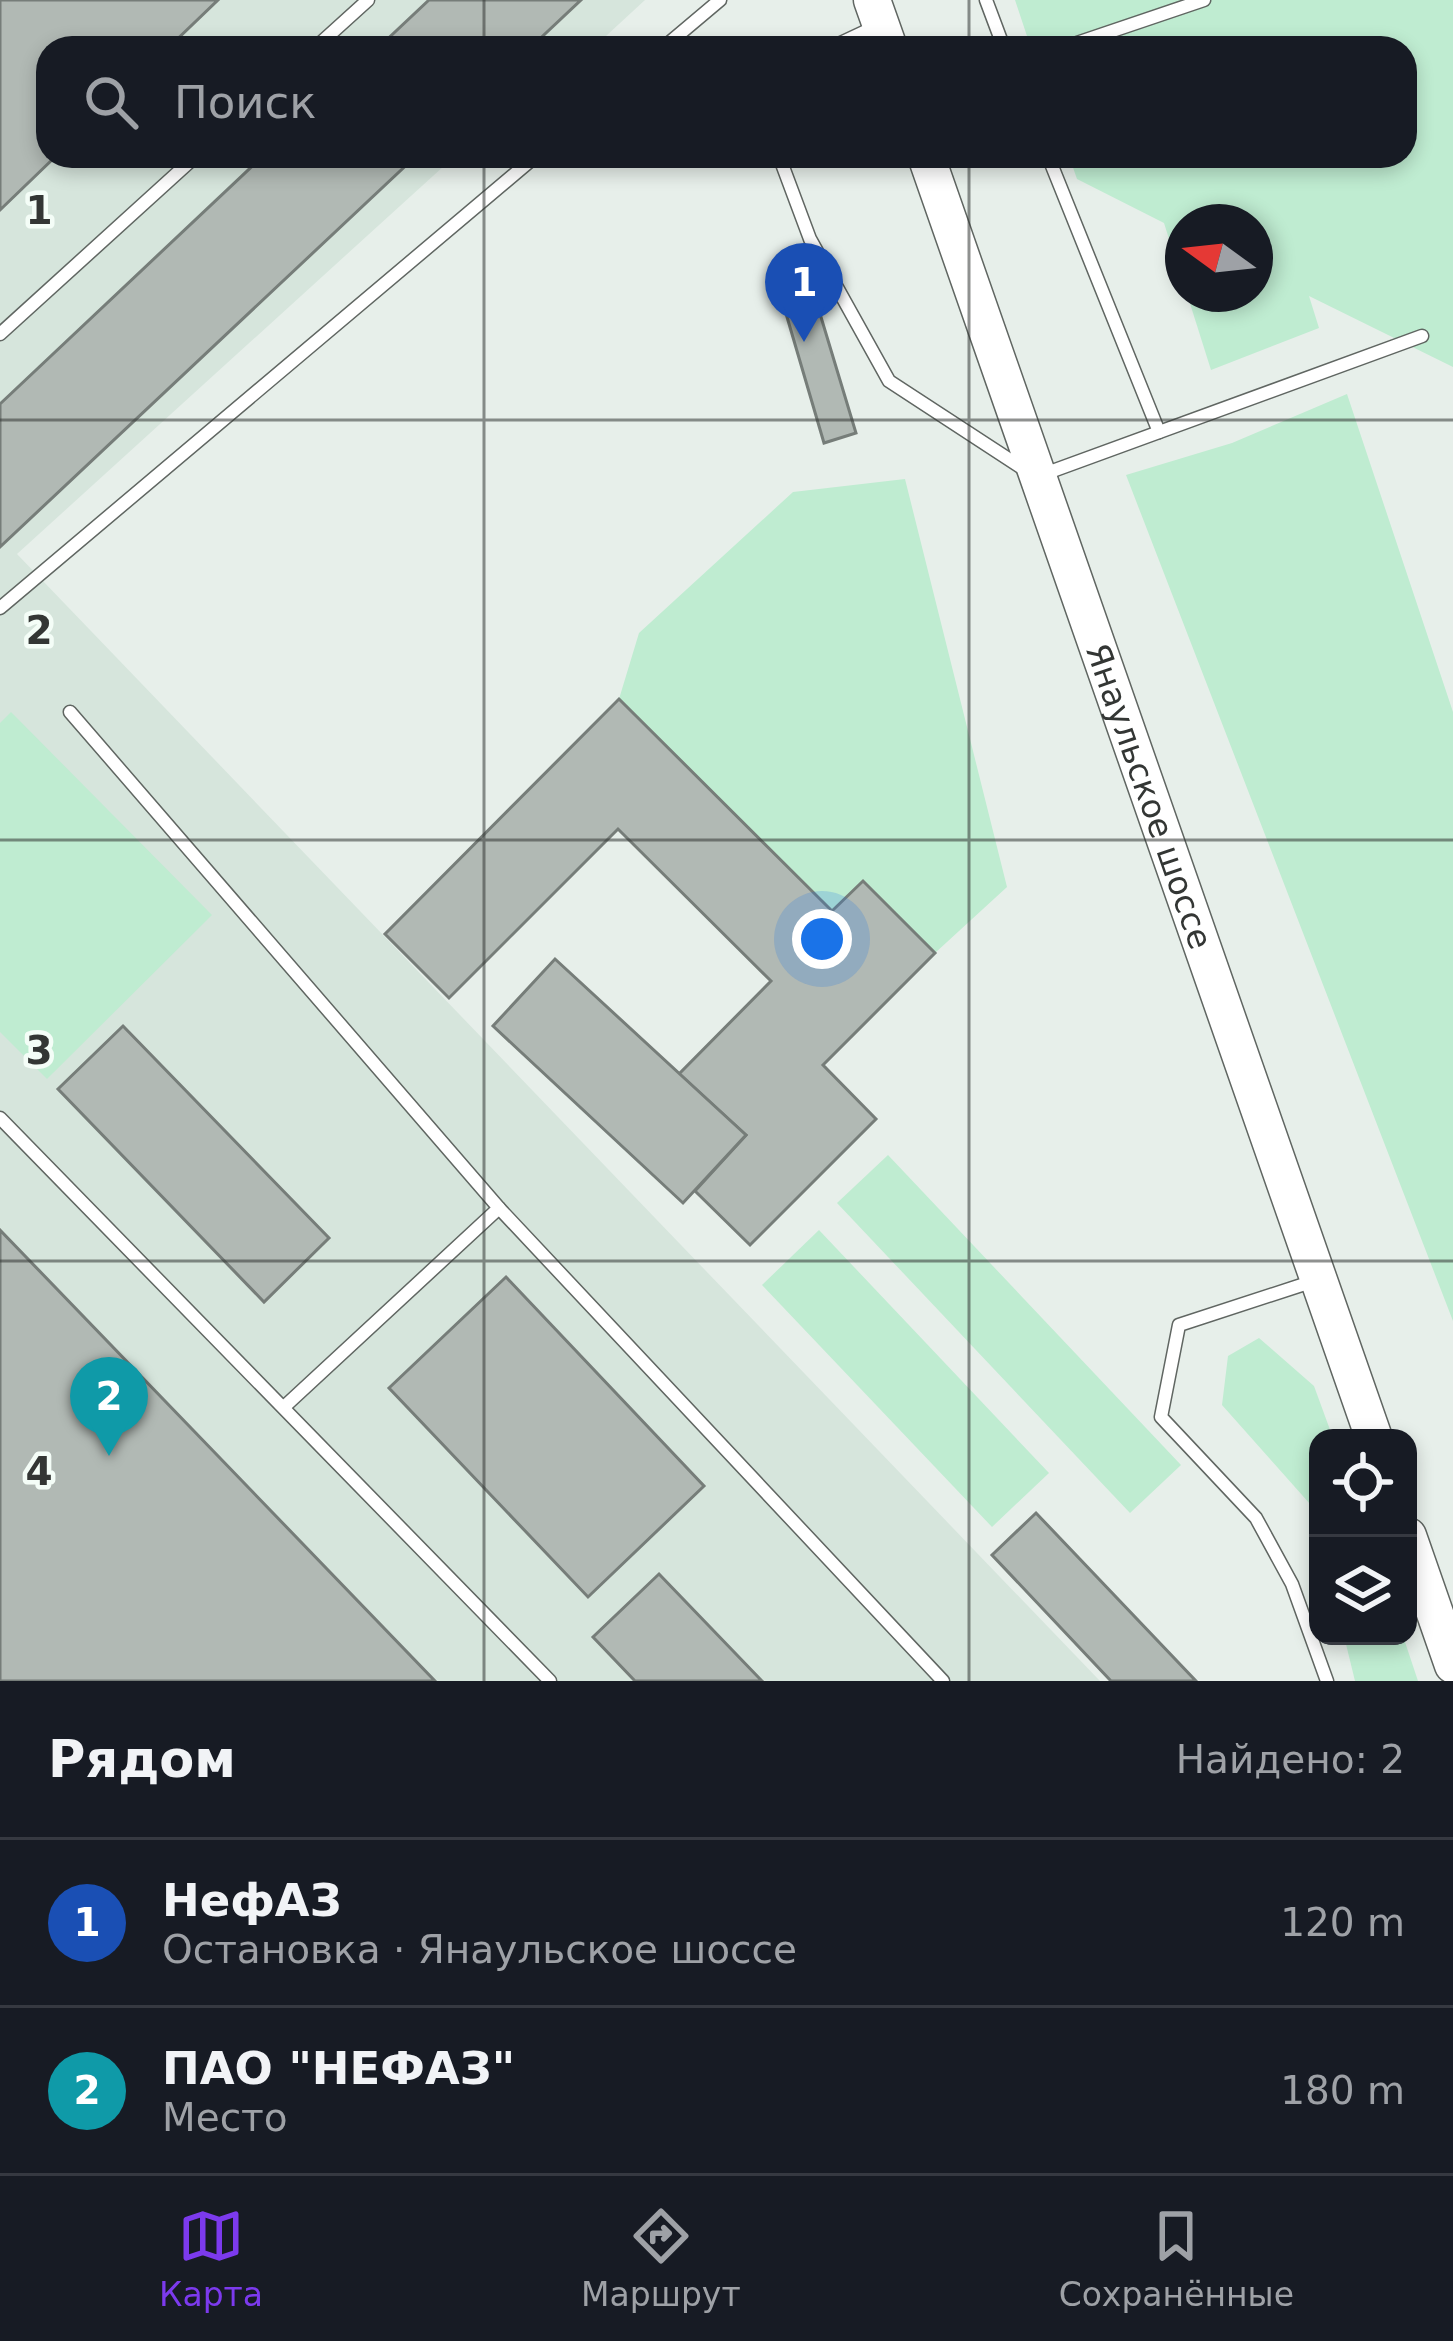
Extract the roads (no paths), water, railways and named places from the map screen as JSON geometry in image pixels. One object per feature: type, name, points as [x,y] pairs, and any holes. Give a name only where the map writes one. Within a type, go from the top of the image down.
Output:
[{"type":"main road","name":"Янаульское шоссе","points":[[930,168],[1371,1429]]},
{"type":"main road","points":[[1408,1537],[1453,1665]]},
{"type":"lane","points":[[328,36],[368,0]]},
{"type":"lane","points":[[677,36],[720,0]]},
{"type":"lane","points":[[986,0],[1000,36]]},
{"type":"lane","points":[[1098,36],[1204,0]]},
{"type":"lane","points":[[0,334],[183,168]]},
{"type":"lane","points":[[0,608],[522,168]]},
{"type":"lane","points":[[783,168],[810,239],[889,381],[1036,477],[1422,336]]},
{"type":"lane","points":[[1053,168],[1159,432]]},
{"type":"lane","points":[[70,712],[499,1208],[943,1681]]},
{"type":"lane","points":[[0,1118],[550,1681]]},
{"type":"lane","points":[[284,1406],[499,1208]]},
{"type":"lane","points":[[1318,1280],[1180,1325],[1160,1417],[1256,1518],[1292,1584],[1327,1681]]},
{"type":"place","name":"НефАЗ","points":[[804,342]]},
{"type":"place","name":"ПАО \"НЕФАЗ\"","points":[[109,1456]]}]
